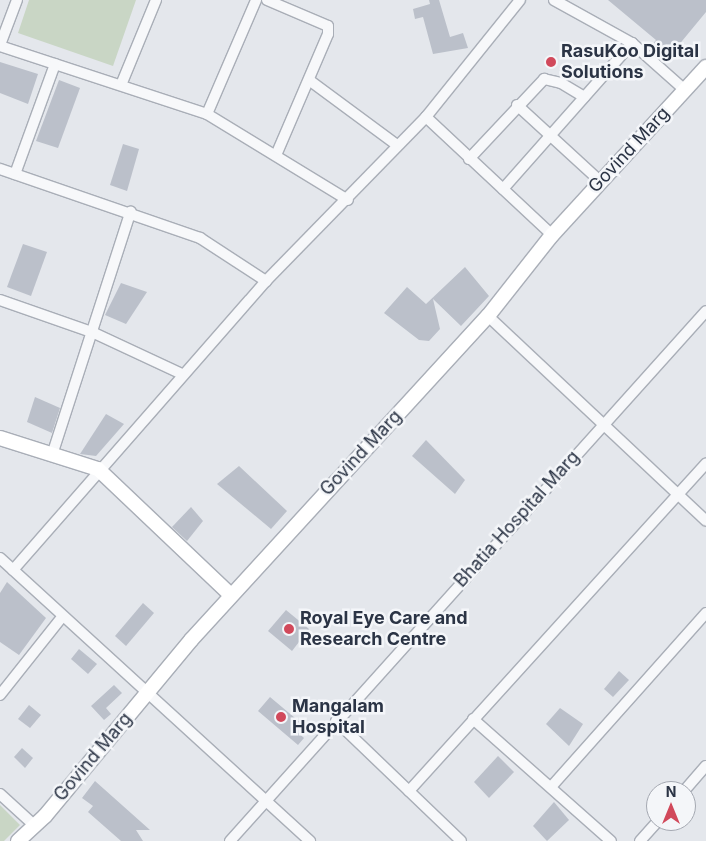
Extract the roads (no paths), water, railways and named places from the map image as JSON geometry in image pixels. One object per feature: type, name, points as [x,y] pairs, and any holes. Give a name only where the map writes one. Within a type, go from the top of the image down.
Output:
[{"type":"street","points":[[17,0],[0,46],[207,114],[276,153],[348,200]]},
{"type":"street","points":[[121,85],[156,0]]},
{"type":"street","points":[[207,114],[256,0]]},
{"type":"street","points":[[267,0],[328,26],[309,80],[276,153]]},
{"type":"street","points":[[13,570],[98,469],[266,281],[348,200],[426,117],[520,0]]},
{"type":"street","points":[[554,0],[632,43],[685,90]]},
{"type":"street","points":[[503,189],[632,43]]},
{"type":"street","points":[[14,174],[54,64]]},
{"type":"street","name":"Govind Marg","points":[[18,841],[34,825],[231,595],[488,316],[552,235],[706,67]]},
{"type":"street","points":[[469,159],[517,105],[544,79],[561,82],[584,97]]},
{"type":"street","points":[[309,80],[397,146]]},
{"type":"street","points":[[517,105],[552,134],[600,181]]},
{"type":"street","points":[[426,117],[552,235]]},
{"type":"street","points":[[0,169],[131,211],[200,238],[266,281]]},
{"type":"street","points":[[52,455],[94,333],[131,211]]},
{"type":"street","points":[[0,300],[94,333],[182,374]]},
{"type":"street","name":"Bhatia Hospital Marg","points":[[230,841],[706,311]]},
{"type":"street","points":[[488,316],[706,521]]},
{"type":"street","points":[[0,438],[98,469],[231,595]]},
{"type":"street","points":[[409,791],[706,463]]},
{"type":"street","points":[[0,558],[146,694],[310,841]]},
{"type":"street","points":[[552,787],[706,613]]},
{"type":"street","points":[[0,695],[62,617]]},
{"type":"street","points":[[473,719],[611,841]]},
{"type":"street","points":[[336,721],[462,841]]},
{"type":"street","points":[[693,781],[706,766]]},
{"type":"street","points":[[0,794],[34,825]]},
{"type":"street","points":[[640,841],[649,831]]},
{"type":"place","name":"RasuKoo Digital Solutions","points":[[551,62]]},
{"type":"place","name":"Royal Eye Care and Research Centre","points":[[289,629]]},
{"type":"place","name":"Mangalam Hospital","points":[[281,717]]}]
